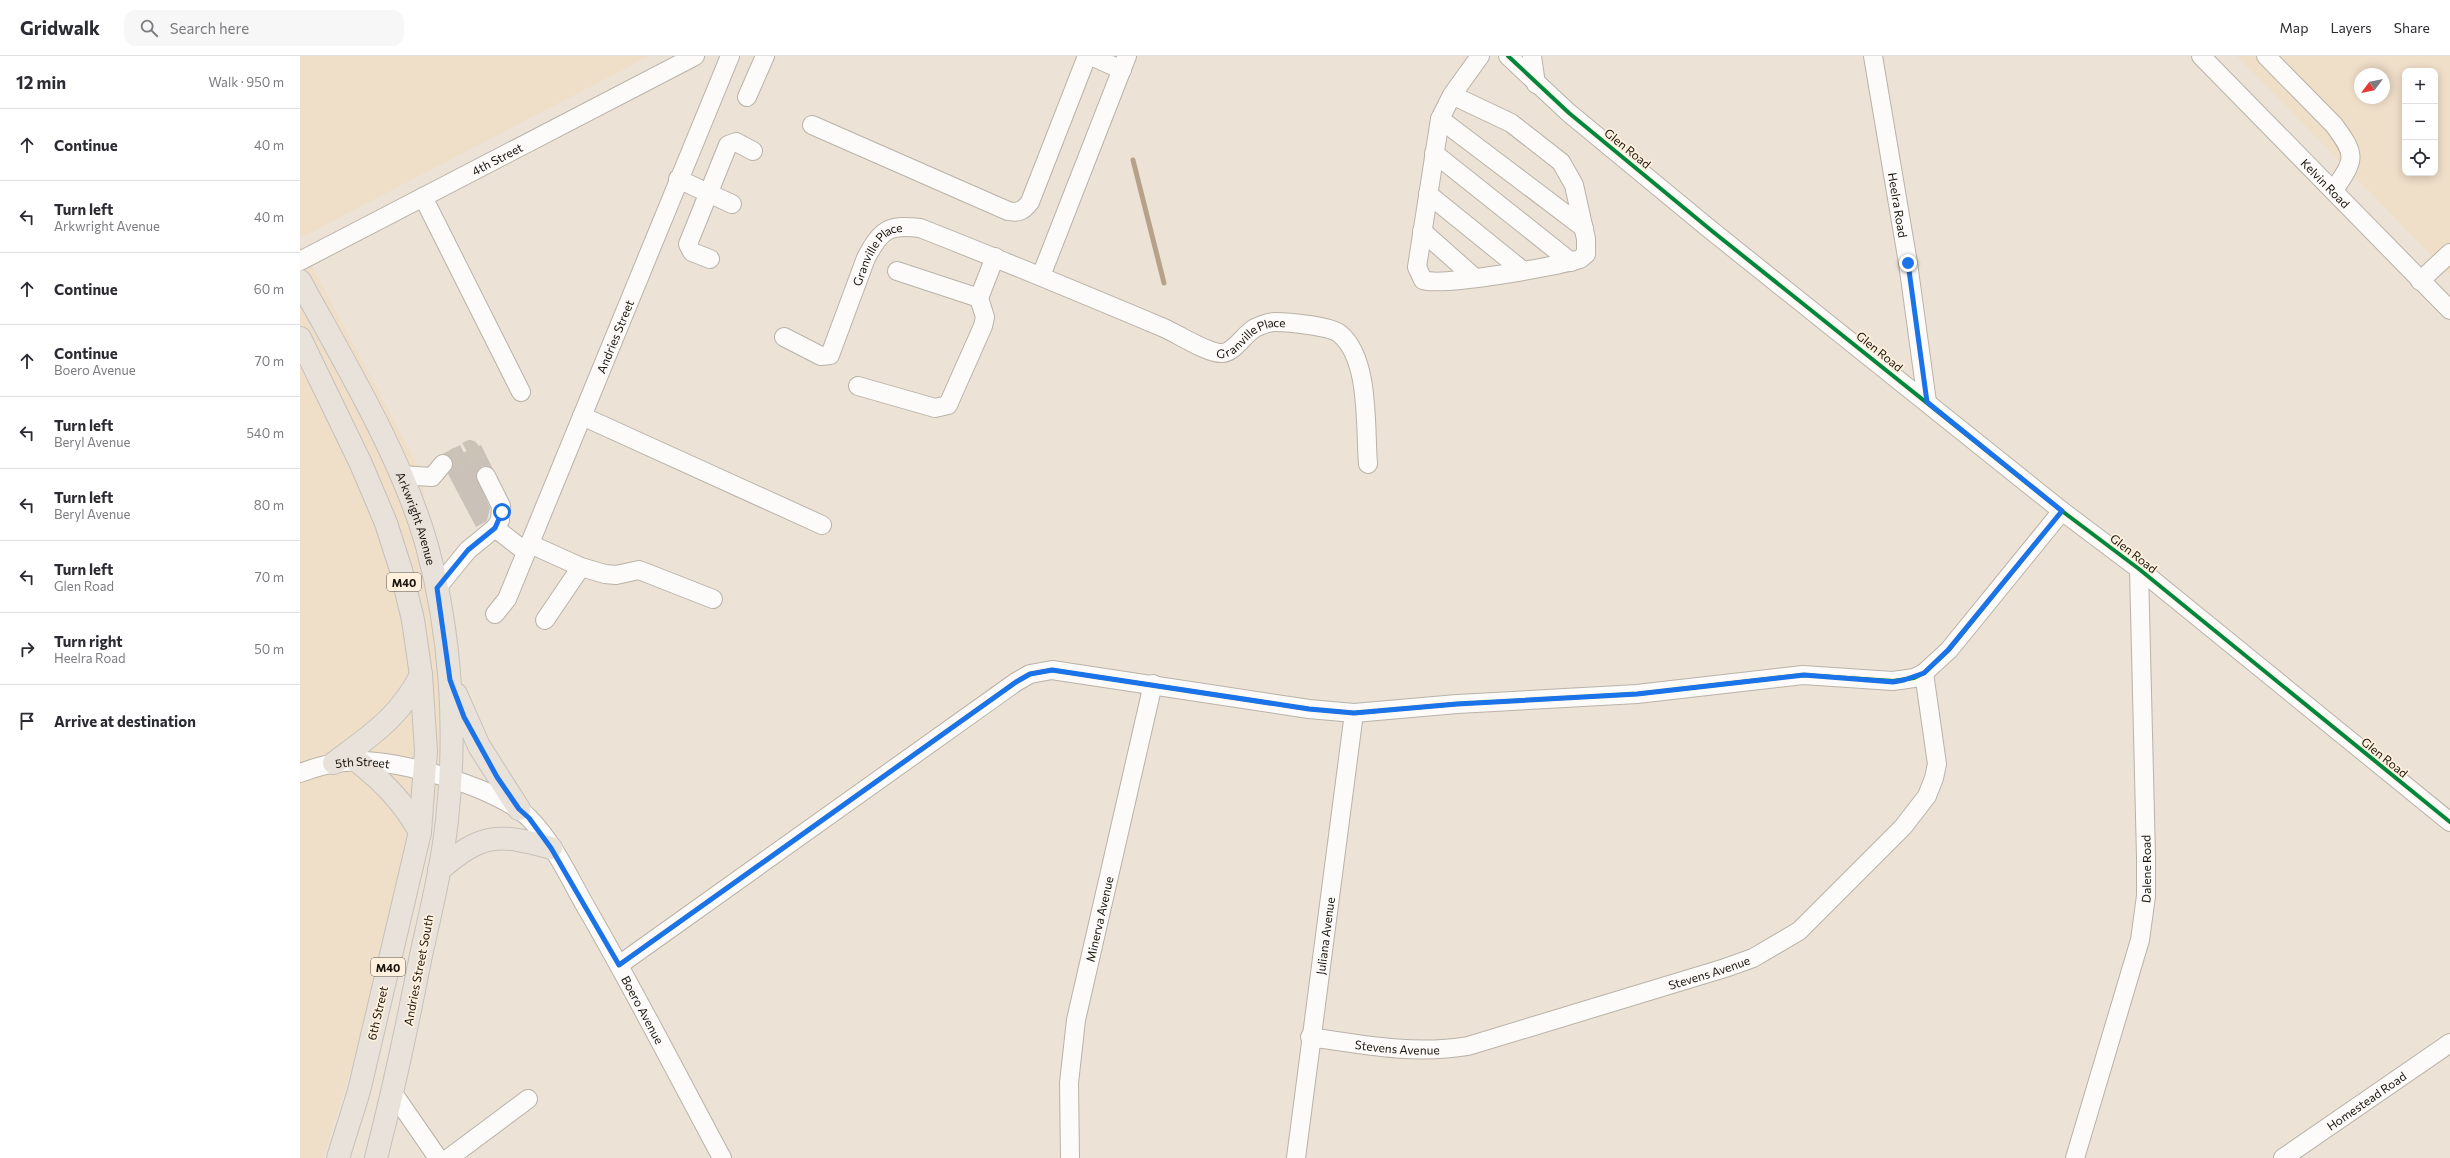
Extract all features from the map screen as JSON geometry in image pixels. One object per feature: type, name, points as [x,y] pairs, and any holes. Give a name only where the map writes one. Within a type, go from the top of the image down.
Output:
[{"type":"main road","name":"Arkwright Avenue","points":[[300,280],[400,475],[427,545],[437,588],[450,680],[450,780]]},
{"type":"main road","name":"M40","points":[[300,338],[333,403],[386,523],[401,570],[413,620],[421,675],[426,751],[425,773]]},
{"type":"main road","points":[[334,763],[396,715],[406,702],[421,675]]},
{"type":"main road","points":[[450,680],[478,746],[519,809]]},
{"type":"main road","points":[[357,761],[390,788],[410,814],[420,832]]},
{"type":"main road","name":"6th Street","points":[[338,1158],[358,1091],[420,832],[425,773]]},
{"type":"main road","name":"Andries Street South","points":[[376,1158],[393,1093],[439,870],[447,822],[450,780]]},
{"type":"main road","points":[[439,870],[470,846],[486,839],[504,837],[551,848]]},
{"type":"street","name":"4th Street","points":[[300,261],[695,56]]},
{"type":"street","name":"Andries Street","points":[[495,614],[507,599],[678,179],[730,56]]},
{"type":"street","points":[[747,97],[765,56]]},
{"type":"street","points":[[812,125],[1008,211],[1017,212],[1024,210],[1030,202],[1087,56]]},
{"type":"street","points":[[1040,276],[1124,63],[1091,56]]},
{"type":"street","points":[[1452,95],[1511,123],[1561,162],[1574,185],[1584,228],[1587,246],[1586,254],[1571,262],[1475,278],[1438,283],[1423,280],[1417,267],[1440,119],[1452,95],[1480,56]]},
{"type":"street","name":"Glen Road","points":[[1508,56],[1536,84],[1712,230],[2062,511],[2139,569],[2450,822]]},
{"type":"street","points":[[1532,56],[1536,84]]},
{"type":"street","name":"Heelra Road","points":[[1873,56],[1908,263],[1927,402]]},
{"type":"street","name":"Kelvin Road","points":[[2201,56],[2450,310]]},
{"type":"street","points":[[2266,56],[2334,125],[2343,137],[2350,152],[2350,166],[2334,190]]},
{"type":"street","points":[[1440,119],[1584,228]]},
{"type":"street","points":[[710,259],[692,252],[688,244],[728,145],[736,142],[753,151]]},
{"type":"street","points":[[1434,153],[1571,262]]},
{"type":"street","points":[[678,179],[732,204]]},
{"type":"street","points":[[1428,194],[1522,270]]},
{"type":"street","points":[[423,197],[521,392]]},
{"type":"street","name":"Granville Place","points":[[784,337],[821,356],[830,355],[866,258],[880,236],[898,226],[920,228],[995,257],[1181,335],[1212,351],[1222,353],[1230,349],[1247,333],[1266,323],[1275,322],[1332,330],[1340,333],[1356,356],[1361,368],[1368,464]]},
{"type":"street","points":[[1422,231],[1475,278]]},
{"type":"street","points":[[2420,281],[2450,253]]},
{"type":"street","points":[[858,386],[935,408],[948,405],[983,326],[985,317],[979,298],[995,257]]},
{"type":"street","points":[[897,271],[979,298]]},
{"type":"street","points":[[582,416],[822,525]]},
{"type":"street","points":[[400,475],[432,477],[443,464]]},
{"type":"street","points":[[437,588],[468,550],[495,528],[502,512],[486,476]]},
{"type":"street","points":[[619,965],[1023,678],[1035,673],[1052,670],[1153,684],[1309,709],[1354,713],[1464,704],[1637,694],[1804,675],[1893,682],[1914,678],[1924,673],[1948,650],[2062,511]]},
{"type":"street","points":[[495,528],[528,548],[581,567],[605,574],[616,575],[639,570],[713,599]]},
{"type":"street","points":[[545,620],[581,567]]},
{"type":"street","name":"Dalene Road","points":[[2075,1158],[2140,940],[2144,917],[2146,857],[2139,569]]},
{"type":"street","name":"Stevens Avenue","points":[[1310,1037],[1400,1050],[1429,1050],[1468,1046],[1725,968],[1753,958],[1768,950],[1804,925],[1904,827],[1926,796],[1934,778],[1937,764],[1924,673]]},
{"type":"street","name":"Minerva Avenue","points":[[1070,1158],[1069,1083],[1076,1020],[1153,684]]},
{"type":"street","name":"Juliana Avenue","points":[[1296,1158],[1310,1037],[1354,713]]},
{"type":"street","name":"5th Street","points":[[300,773],[334,763],[357,761],[386,764],[450,780]]},
{"type":"street","name":"Boero Avenue","points":[[450,780],[486,791],[519,809],[529,818],[551,848],[619,965],[722,1158]]},
{"type":"street","name":"Homestead Road","points":[[2283,1158],[2450,1043]]},
{"type":"street","points":[[393,1093],[438,1158],[528,1099]]},
{"type":"shaded area","points":[[300,56],[649,56],[300,238]]},
{"type":"shaded area","points":[[2237,56],[2450,56],[2450,274]]},
{"type":"shaded area","points":[[300,244],[422,474],[450,752],[323,1158],[300,1158]]},
{"type":"building","points":[[460,445],[464,453],[481,445],[493,469],[487,466],[482,466],[476,475],[490,508],[487,521],[476,527],[448,474],[453,466],[453,460],[449,456],[443,454]]},
{"type":"waterway","points":[[1133,160],[1164,283]]},
{"type":"tunnel","points":[[443,464],[470,449],[486,476]]},
{"type":"cycle path","points":[[1508,56],[1569,113],[1712,231],[2062,511],[2139,569],[2450,822]]},
{"type":"cycle path","points":[[619,965],[1016,682],[1030,674],[1052,670],[1309,709],[1354,713],[1457,704],[1637,694],[1803,675],[1893,681],[1914,678],[1924,673],[1949,650],[2062,511]]},
{"type":"route","points":[[502,512],[500,520],[495,528],[468,550],[437,588],[450,680],[464,717],[478,746],[519,809],[529,818],[551,848],[619,965],[1016,682],[1030,674],[1052,670],[1153,684],[1309,709],[1354,713],[1546,698],[1637,694],[1804,675],[1893,682],[1914,678],[1924,673],[1936,663],[1977,616],[2062,511],[1927,402],[1908,263]]}]
